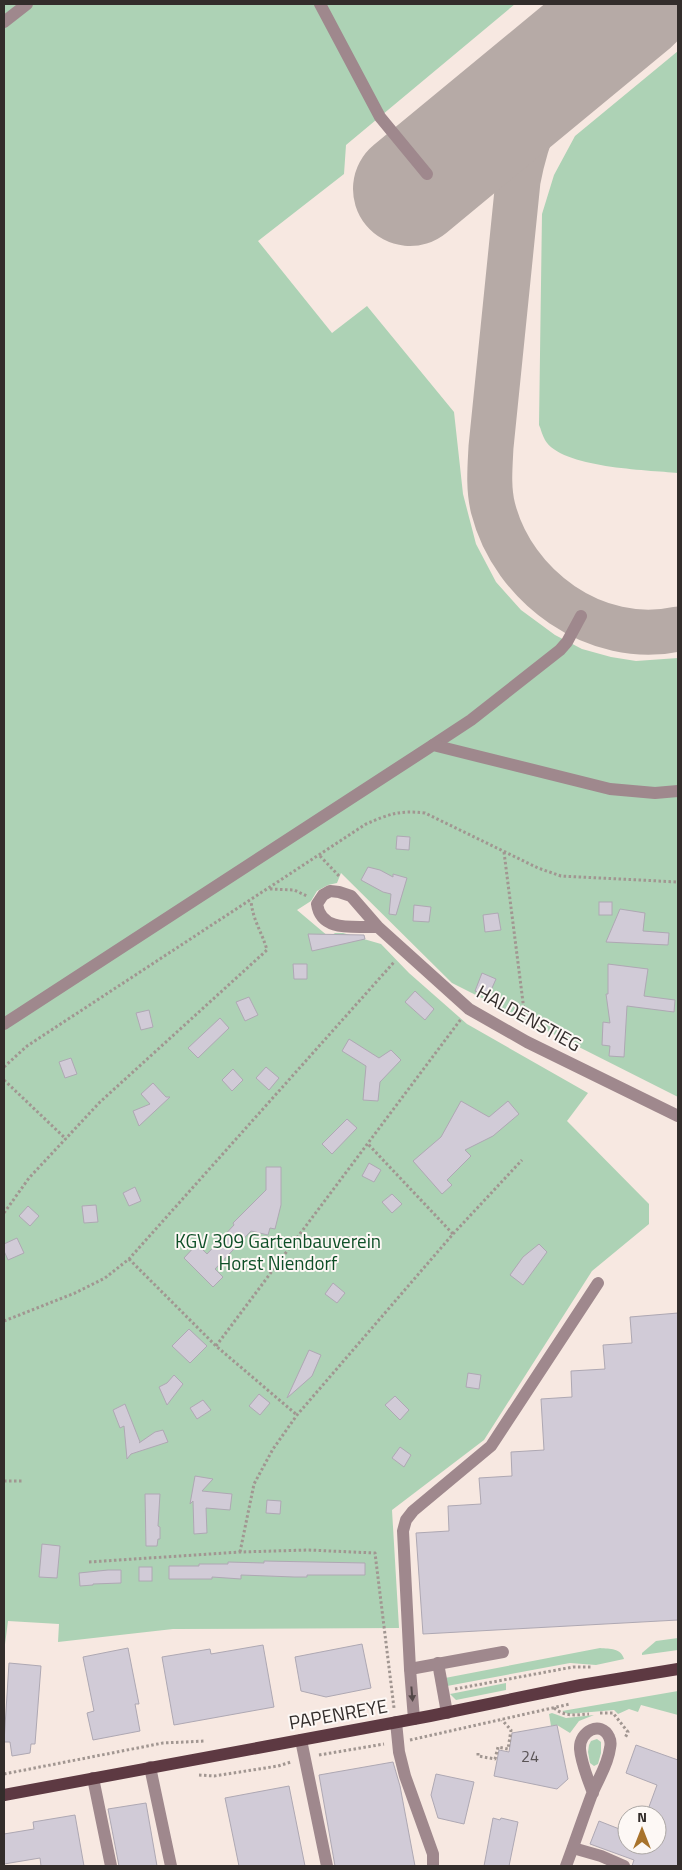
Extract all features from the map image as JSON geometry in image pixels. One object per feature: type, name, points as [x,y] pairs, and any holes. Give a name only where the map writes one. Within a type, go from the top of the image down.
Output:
[{"type":"main road","name":"PAPENREYE","points":[[4,1795],[447,1713],[581,1685],[678,1670]]},
{"type":"street","points":[[4,22],[27,4]]},
{"type":"street","points":[[320,4],[380,117],[427,174]]},
{"type":"street","points":[[4,1024],[471,720],[560,650],[567,642],[581,616]]},
{"type":"street","points":[[433,745],[610,789],[655,793],[678,791]]},
{"type":"street","points":[[351,896],[330,891],[323,895],[317,904],[318,914],[324,921],[334,925],[378,928]]},
{"type":"street","name":"HALDENSTIEG","points":[[351,896],[378,928],[469,1009],[527,1042],[678,1116]]},
{"type":"street","points":[[414,1719],[403,1531],[406,1520],[413,1511],[491,1446],[598,1283]]},
{"type":"street","points":[[410,1669],[504,1652]]},
{"type":"street","points":[[438,1663],[447,1713]]},
{"type":"street","points":[[396,1722],[399,1752],[405,1776],[433,1854],[433,1866]]},
{"type":"street","points":[[301,1740],[327,1866]]},
{"type":"street","points":[[150,1767],[170,1866]]},
{"type":"street","points":[[93,1778],[111,1866]]},
{"type":"street","points":[[566,1866],[592,1793]]},
{"type":"street","points":[[573,1848],[624,1866]]},
{"type":"path","points":[[4,1068],[27,1046],[320,856],[366,824],[389,814],[407,811],[425,813],[538,868],[561,876],[678,882]]},
{"type":"path","points":[[504,852],[527,1042]]},
{"type":"path","points":[[320,856],[344,882],[351,896]]},
{"type":"path","points":[[269,889],[302,892],[317,904]]},
{"type":"path","points":[[4,1212],[30,1178],[100,1102],[267,950],[252,915],[251,901]]},
{"type":"path","points":[[4,1321],[83,1289],[105,1278],[129,1259],[404,951]]},
{"type":"path","points":[[216,1346],[469,1009]]},
{"type":"path","points":[[4,1080],[66,1139]]},
{"type":"path","points":[[368,1144],[452,1234]]},
{"type":"path","points":[[240,1552],[254,1484],[273,1449],[297,1415],[452,1234],[522,1160]]},
{"type":"path","points":[[129,1259],[216,1346],[297,1415]]},
{"type":"path","points":[[4,1481],[23,1481]]},
{"type":"path","points":[[89,1562],[240,1552],[308,1550],[375,1553],[396,1722]]},
{"type":"path","points":[[443,1692],[573,1667],[601,1668]]},
{"type":"path","points":[[387,1708],[413,1702]]},
{"type":"path","points":[[478,1753],[478,1756],[495,1760],[498,1747],[508,1749],[512,1730],[502,1720]]},
{"type":"path","points":[[4,1774],[163,1743],[215,1740]]},
{"type":"green space","name":"KGV 309 Gartenbauverein Horst Niendorf","points":[[4,4],[515,4],[346,145],[344,174],[258,241],[332,333],[367,306],[454,412],[463,494],[476,544],[496,582],[521,610],[555,635],[582,649],[611,657],[636,661],[678,658],[678,1097],[452,983],[341,873],[337,883],[317,891],[311,901],[297,910],[329,937],[335,933],[343,933],[381,944],[409,973],[467,1024],[588,1093],[567,1121],[649,1204],[649,1224],[592,1271],[484,1440],[392,1510],[399,1628],[173,1629],[58,1642],[59,1624],[8,1621],[4,1652]]},
{"type":"green space","points":[[678,51],[678,473],[606,466],[568,457],[554,449],[545,440],[539,425],[542,214],[554,175],[575,136]]},
{"type":"green space","points":[[678,1638],[678,1650],[642,1655],[656,1641]]},
{"type":"green space","points":[[600,1648],[618,1651],[623,1655],[624,1659],[596,1665],[570,1663],[447,1686],[445,1678]]},
{"type":"green space","points":[[506,1683],[506,1690],[456,1700],[450,1694]]},
{"type":"green space","points":[[678,1691],[678,1715],[641,1705],[638,1712],[629,1709],[618,1714],[614,1710],[568,1714],[562,1711]]},
{"type":"green space","points":[[552,1713],[566,1718],[594,1715],[579,1721],[570,1733],[557,1725],[551,1726],[549,1714]]},
{"type":"green space","points":[[597,1739],[601,1742],[601,1753],[598,1764],[594,1766],[590,1763],[588,1752],[591,1741]]},
{"type":"building","points":[[397,836],[410,837],[409,850],[396,849]]},
{"type":"building","points":[[368,867],[380,870],[393,877],[393,874],[407,878],[396,915],[389,914],[391,894],[383,892],[361,880]]},
{"type":"building","points":[[599,902],[612,902],[612,915],[599,915]]},
{"type":"building","points":[[414,905],[431,907],[429,922],[413,921]]},
{"type":"building","points":[[620,909],[645,913],[643,931],[669,933],[668,945],[606,942]]},
{"type":"building","points":[[498,913],[501,930],[485,932],[483,915]]},
{"type":"building","points":[[308,934],[364,935],[365,939],[312,951]]},
{"type":"building","points":[[293,964],[307,964],[307,979],[294,979]]},
{"type":"building","points":[[608,964],[648,969],[644,996],[675,1000],[674,1012],[627,1006],[624,1057],[609,1056],[610,1046],[602,1045],[603,1022],[610,1023],[606,994],[608,994]]},
{"type":"building","points":[[482,973],[496,979],[488,997],[475,991]]},
{"type":"building","points":[[415,991],[434,1009],[425,1020],[405,1002]]},
{"type":"building","points":[[249,997],[258,1015],[245,1021],[236,1002]]},
{"type":"building","points":[[149,1010],[153,1027],[141,1030],[136,1013]]},
{"type":"building","points":[[220,1018],[229,1028],[198,1058],[188,1048]]},
{"type":"building","points":[[349,1039],[379,1058],[391,1050],[401,1060],[380,1082],[378,1101],[363,1100],[366,1066],[342,1051]]},
{"type":"building","points":[[71,1058],[77,1074],[65,1078],[59,1062]]},
{"type":"building","points":[[266,1067],[279,1078],[269,1090],[256,1078]]},
{"type":"building","points":[[233,1069],[243,1080],[232,1091],[222,1080]]},
{"type":"building","points":[[153,1083],[166,1097],[170,1097],[139,1126],[133,1111],[150,1104],[141,1094]]},
{"type":"building","points":[[461,1101],[489,1117],[508,1101],[519,1114],[493,1136],[465,1150],[471,1156],[447,1180],[452,1185],[442,1194],[413,1161],[441,1137]]},
{"type":"building","points":[[347,1119],[357,1128],[332,1154],[322,1144]]},
{"type":"building","points":[[369,1163],[381,1170],[374,1182],[362,1176]]},
{"type":"building","points":[[266,1167],[281,1167],[281,1205],[275,1229],[270,1228],[268,1235],[251,1231],[215,1269],[223,1277],[213,1287],[184,1258],[197,1244],[207,1254],[234,1225],[233,1223],[266,1190]]},
{"type":"building","points":[[135,1187],[141,1201],[129,1206],[123,1193]]},
{"type":"building","points":[[392,1194],[402,1204],[392,1213],[382,1202]]},
{"type":"building","points":[[96,1205],[98,1222],[84,1223],[82,1206]]},
{"type":"building","points":[[28,1206],[39,1216],[30,1226],[19,1216]]},
{"type":"building","points":[[17,1238],[24,1253],[8,1260],[4,1251],[4,1244]]},
{"type":"building","points":[[539,1244],[547,1252],[523,1285],[510,1275],[523,1257]]},
{"type":"building","points":[[333,1283],[345,1293],[337,1303],[325,1294]]},
{"type":"building","points":[[678,1313],[678,1620],[423,1634],[416,1533],[449,1531],[448,1506],[481,1504],[479,1478],[512,1476],[511,1452],[544,1450],[541,1399],[572,1397],[571,1371],[605,1369],[603,1345],[632,1343],[630,1317]]},
{"type":"building","points":[[189,1329],[207,1346],[190,1363],[172,1346]]},
{"type":"building","points":[[309,1350],[321,1355],[312,1376],[287,1398]]},
{"type":"building","points":[[468,1373],[481,1375],[479,1389],[466,1387]]},
{"type":"building","points":[[174,1375],[183,1384],[167,1405],[159,1387],[167,1383]]},
{"type":"building","points":[[259,1394],[270,1403],[260,1415],[249,1406]]},
{"type":"building","points":[[395,1396],[409,1410],[400,1420],[385,1405]]},
{"type":"building","points":[[203,1400],[211,1410],[197,1419],[190,1408]]},
{"type":"building","points":[[125,1404],[139,1443],[155,1432],[163,1430],[168,1442],[131,1454],[127,1459],[124,1426],[120,1428],[113,1410]]},
{"type":"building","points":[[400,1447],[411,1455],[404,1467],[392,1458]]},
{"type":"building","points":[[195,1476],[213,1479],[202,1491],[232,1494],[230,1510],[206,1508],[207,1533],[194,1534],[193,1501],[190,1504]]},
{"type":"building","points":[[145,1494],[160,1494],[158,1526],[160,1527],[160,1539],[158,1539],[157,1546],[146,1546]]},
{"type":"building","points":[[267,1500],[281,1501],[280,1514],[266,1513]]},
{"type":"building","points":[[42,1544],[60,1546],[57,1578],[39,1577]]},
{"type":"building","points":[[264,1561],[365,1563],[365,1575],[307,1575],[307,1577],[294,1577],[241,1575],[241,1579],[212,1577],[212,1579],[169,1579],[169,1566],[199,1566],[199,1564],[228,1564],[228,1562],[264,1563]]},
{"type":"building","points":[[139,1567],[152,1567],[152,1581],[139,1581]]},
{"type":"building","points":[[121,1570],[121,1583],[80,1586],[79,1573]]},
{"type":"building","points":[[362,1644],[371,1688],[326,1697],[301,1691],[295,1657]]},
{"type":"building","points":[[263,1645],[274,1707],[174,1725],[162,1657],[210,1649],[211,1654]]},
{"type":"building","points":[[128,1648],[139,1704],[135,1704],[140,1731],[93,1740],[87,1713],[94,1711],[83,1657]]},
{"type":"building","points":[[9,1663],[41,1666],[35,1744],[31,1744],[30,1753],[12,1756],[10,1742],[4,1742]]},
{"type":"building","points":[[557,1725],[568,1779],[557,1789],[494,1776],[499,1750],[509,1752],[512,1733]]},
{"type":"building","points":[[636,1745],[678,1760],[678,1866],[632,1866],[634,1860],[620,1855],[667,1855],[667,1805],[650,1805],[657,1785],[626,1773]]},
{"type":"building","points":[[393,1762],[400,1786],[415,1866],[335,1866],[319,1775]]},
{"type":"building","points":[[436,1774],[474,1782],[464,1824],[438,1818],[431,1795]]},
{"type":"building","points":[[289,1786],[305,1866],[239,1866],[225,1798]]},
{"type":"building","points":[[146,1803],[157,1866],[119,1866],[108,1809]]},
{"type":"building","points":[[75,1815],[84,1866],[41,1866],[40,1858],[4,1864],[4,1834],[34,1829],[33,1822]]},
{"type":"building","points":[[493,1818],[518,1822],[509,1866],[484,1866]]},
{"type":"building","points":[[599,1821],[617,1828],[617,1854],[590,1844]]},
{"type":"taxiway","points":[[628,9],[584,48],[552,88],[537,118],[521,165],[491,447],[490,493],[503,537],[519,563],[539,586],[562,605],[589,619],[617,629],[647,632],[678,629]]},
{"type":"runway","points":[[410,189],[634,4]]}]
